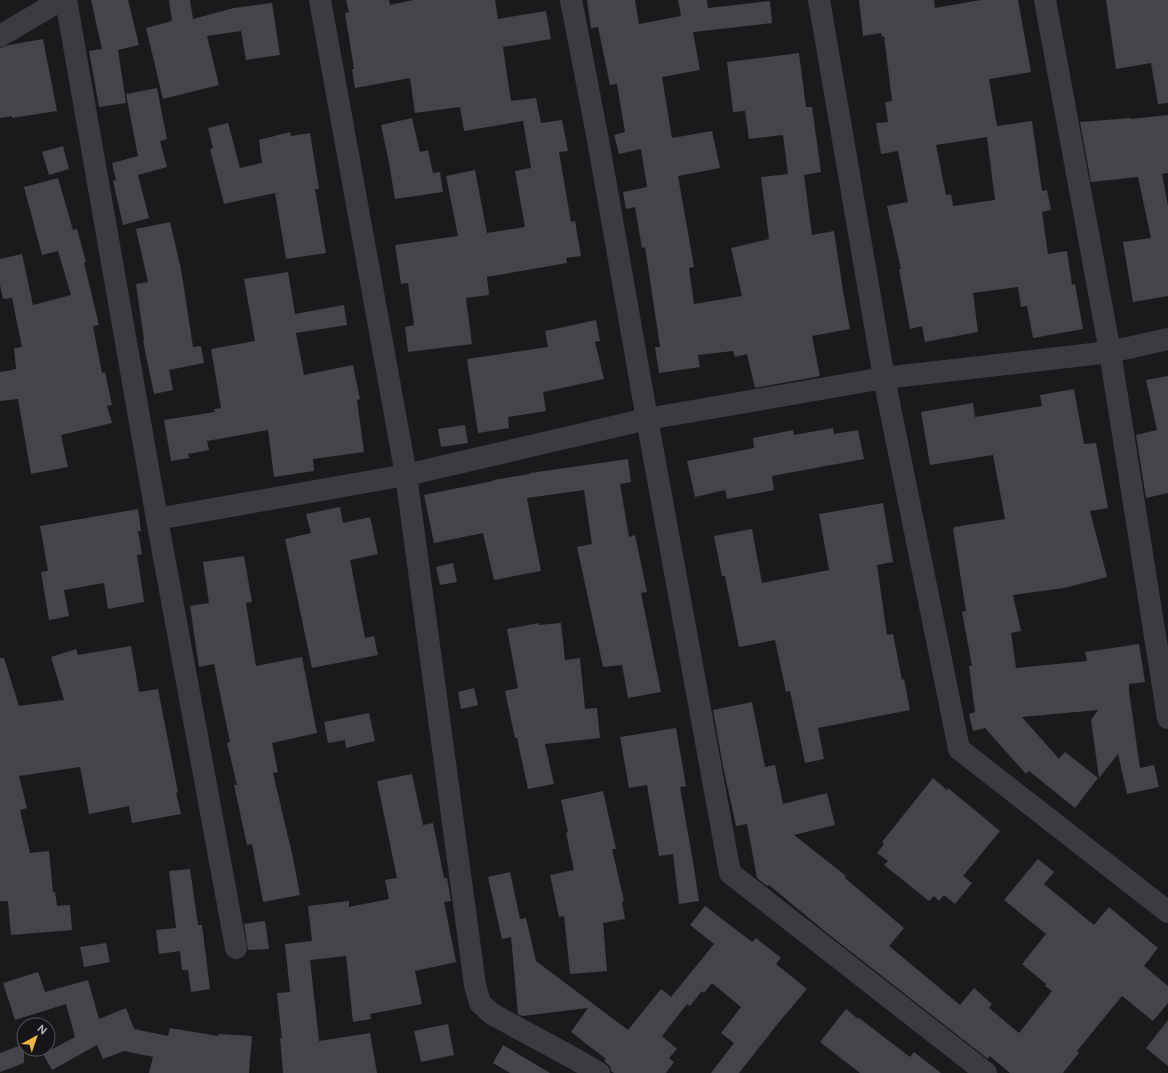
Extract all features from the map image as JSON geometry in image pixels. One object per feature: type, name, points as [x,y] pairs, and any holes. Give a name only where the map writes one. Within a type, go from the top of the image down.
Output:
[{"type":"street","points":[[0,36],[61,0]]},
{"type":"street","points":[[66,0],[157,519],[236,948]]},
{"type":"street","points":[[320,0],[406,475],[475,984],[480,1003],[492,1014],[571,1066],[599,1073]]},
{"type":"street","points":[[570,0],[598,140],[647,419],[730,873],[986,1073]]},
{"type":"street","points":[[819,0],[884,378],[959,749],[1168,912]]},
{"type":"street","points":[[1045,0],[1110,352],[1168,718]]},
{"type":"street","points":[[157,519],[406,475],[647,419],[884,378],[1110,352],[1168,339]]},
{"type":"building","points":[[91,0],[128,0],[139,45],[118,50],[126,103],[99,107],[89,51],[102,49]]},
{"type":"building","points":[[169,0],[190,0],[193,19],[234,8],[272,3],[280,55],[246,60],[241,31],[207,36],[219,85],[163,99],[146,28],[172,21]]},
{"type":"building","points":[[346,0],[389,0],[390,5],[413,0],[495,0],[498,19],[546,11],[551,39],[503,47],[511,101],[536,98],[541,123],[562,120],[568,151],[559,152],[571,222],[575,221],[581,256],[566,258],[567,263],[487,277],[489,295],[466,298],[472,344],[408,352],[405,327],[414,325],[408,283],[401,284],[395,245],[458,236],[446,176],[475,170],[487,233],[525,227],[515,171],[531,168],[523,121],[464,131],[460,107],[415,113],[410,78],[355,88],[352,69],[354,69],[345,13],[349,12]]},
{"type":"building","points":[[587,0],[635,0],[639,24],[681,16],[678,0],[707,0],[708,8],[770,1],[772,23],[693,32],[700,70],[662,77],[672,138],[712,131],[720,168],[678,176],[694,267],[689,268],[694,304],[742,296],[731,248],[769,239],[761,177],[788,174],[783,135],[749,139],[745,111],[733,112],[727,62],[799,53],[806,107],[812,107],[821,172],[804,175],[812,235],[834,231],[850,329],[812,336],[820,376],[755,388],[747,354],[735,357],[733,351],[698,355],[700,367],[659,373],[655,347],[660,347],[645,247],[642,248],[635,207],[626,209],[623,192],[647,187],[641,149],[619,154],[614,135],[625,132],[617,84],[610,85],[598,27],[591,28]]},
{"type":"building","points":[[859,0],[934,0],[935,8],[981,0],[1018,0],[1031,72],[989,79],[997,126],[1032,121],[1042,191],[1047,190],[1051,210],[1042,212],[1048,254],[1067,251],[1072,285],[1075,284],[1083,329],[1033,338],[1027,306],[1021,307],[1018,287],[973,293],[978,332],[925,342],[922,326],[910,329],[899,269],[901,269],[887,206],[908,202],[898,151],[881,154],[876,123],[888,122],[885,102],[892,101],[884,36],[882,37],[881,33],[863,36]],"holes":[[[987,137],[995,200],[953,206],[951,194],[946,195],[936,145]]]},
{"type":"building","points":[[1106,0],[1168,0],[1168,103],[1158,104],[1151,63],[1116,69]]},
{"type":"building","points":[[43,39],[57,111],[12,118],[12,116],[0,118],[0,48]]},
{"type":"building","points":[[157,88],[167,139],[160,141],[167,167],[138,175],[149,218],[123,225],[113,181],[116,180],[112,163],[138,156],[126,94]]},
{"type":"building","points":[[1168,115],[1168,173],[1162,174],[1168,206],[1168,296],[1133,302],[1123,242],[1151,238],[1138,177],[1091,182],[1080,122]]},
{"type":"building","points":[[412,118],[420,152],[428,150],[433,173],[440,172],[443,192],[395,199],[381,125]]},
{"type":"building","points":[[228,123],[240,168],[262,163],[259,140],[290,132],[291,136],[310,133],[319,189],[315,189],[326,253],[286,259],[275,193],[224,204],[210,149],[213,148],[208,128]]},
{"type":"building","points":[[63,146],[69,169],[49,175],[42,152]]},
{"type":"building","points":[[58,178],[73,230],[77,229],[86,262],[84,263],[99,325],[93,326],[102,373],[105,372],[112,405],[107,406],[112,423],[61,435],[68,467],[31,474],[18,399],[0,401],[0,372],[16,369],[14,348],[22,347],[12,298],[3,299],[0,285],[0,259],[22,254],[33,305],[71,295],[58,251],[42,255],[24,187]]},
{"type":"building","points":[[170,222],[181,269],[193,347],[201,346],[204,363],[169,370],[173,390],[154,394],[143,341],[136,284],[148,282],[136,229]]},
{"type":"building","points":[[288,272],[295,314],[344,305],[347,325],[296,333],[304,375],[353,365],[360,399],[357,400],[364,452],[313,459],[314,471],[274,477],[268,430],[207,441],[209,450],[188,454],[189,458],[171,461],[164,420],[215,412],[214,409],[221,408],[211,349],[255,341],[244,279]]},
{"type":"building","points":[[596,320],[600,341],[595,342],[604,379],[543,392],[546,411],[508,417],[509,428],[478,433],[467,359],[548,347],[545,331]]},
{"type":"building","points":[[1168,376],[1168,493],[1146,498],[1136,435],[1157,430],[1146,380]]},
{"type":"building","points":[[1074,389],[1084,444],[1096,443],[1108,508],[1090,511],[1107,577],[1064,588],[1013,595],[1021,631],[1011,633],[1016,668],[1087,661],[1085,652],[1139,644],[1145,682],[1129,684],[1129,691],[1140,768],[1154,765],[1159,787],[1127,794],[1118,754],[1099,778],[1091,720],[1098,710],[1022,717],[1059,759],[1065,752],[1098,778],[1075,808],[1029,771],[1026,774],[985,728],[973,731],[969,714],[975,712],[969,666],[972,666],[962,612],[966,611],[953,529],[954,527],[1005,519],[993,455],[930,465],[921,412],[973,403],[975,417],[1042,406],[1040,395]]},
{"type":"building","points":[[465,425],[468,443],[441,447],[438,429]]},
{"type":"building","points":[[833,428],[834,434],[858,430],[864,459],[772,476],[774,490],[727,499],[725,490],[695,497],[687,461],[754,448],[753,438],[793,430],[794,435]]},
{"type":"building","points":[[628,459],[631,482],[620,484],[629,537],[635,535],[647,592],[641,593],[661,692],[628,698],[622,665],[603,667],[577,547],[592,544],[584,490],[527,498],[541,571],[494,580],[483,533],[434,543],[424,495],[530,473]]},
{"type":"building","points":[[883,503],[893,562],[877,565],[887,635],[893,634],[902,680],[904,679],[910,710],[818,728],[824,759],[805,763],[790,691],[786,692],[775,640],[739,647],[725,576],[722,576],[714,536],[752,529],[762,583],[829,570],[819,514]]},
{"type":"building","points":[[340,507],[343,523],[370,517],[378,554],[350,560],[365,638],[374,636],[378,655],[312,668],[285,539],[311,533],[306,514]]},
{"type":"building","points":[[138,509],[141,531],[138,531],[142,554],[137,555],[144,602],[108,609],[104,583],[64,590],[69,616],[49,620],[41,572],[48,571],[40,526]]},
{"type":"building","points":[[244,556],[252,602],[246,603],[256,666],[302,657],[317,733],[272,743],[278,772],[273,773],[300,895],[263,902],[252,844],[247,845],[234,785],[237,785],[227,743],[230,742],[214,664],[199,667],[190,606],[209,603],[203,562]]},
{"type":"building","points":[[453,563],[457,582],[440,585],[436,567]]},
{"type":"building","points":[[539,623],[539,625],[561,623],[565,660],[580,658],[585,709],[597,708],[600,738],[545,744],[554,784],[528,789],[505,691],[518,688],[507,629]]},
{"type":"building","points":[[131,646],[139,692],[158,689],[181,814],[132,823],[129,806],[89,814],[80,767],[19,776],[27,808],[20,810],[30,853],[49,851],[53,892],[55,892],[57,906],[70,905],[72,930],[11,935],[8,901],[0,901],[0,658],[4,658],[19,706],[64,700],[51,657],[76,649],[78,655]]},
{"type":"building","points":[[474,688],[478,705],[461,709],[458,692]]},
{"type":"building","points":[[752,702],[765,767],[775,765],[783,804],[827,793],[835,825],[794,835],[846,876],[845,878],[904,928],[889,946],[960,1005],[974,988],[992,1004],[989,1008],[1019,1033],[1052,991],[1022,964],[1046,934],[1004,900],[1038,859],[1054,872],[1044,884],[1094,925],[1109,907],[1158,948],[1144,966],[1168,986],[1168,1003],[1153,1021],[1122,996],[1077,1051],[1079,1053],[1063,1073],[1010,1073],[990,1056],[988,1059],[827,933],[769,885],[767,886],[757,878],[747,824],[736,826],[713,710]]},
{"type":"building","points":[[369,713],[375,741],[346,748],[345,740],[328,743],[324,722]]},
{"type":"building","points":[[676,728],[686,786],[680,787],[699,901],[679,904],[673,854],[659,856],[647,785],[629,788],[620,737]]},
{"type":"building","points":[[412,774],[423,825],[433,823],[444,878],[447,878],[451,901],[444,902],[456,962],[415,971],[422,1004],[370,1014],[371,1019],[353,1022],[346,956],[310,960],[319,1041],[370,1033],[377,1073],[283,1073],[280,1038],[282,1039],[277,993],[290,992],[285,944],[312,941],[308,906],[349,901],[349,907],[389,899],[385,880],[397,878],[377,781]]},
{"type":"building","points":[[933,778],[947,790],[948,788],[1000,831],[963,876],[972,883],[955,904],[944,895],[939,901],[934,896],[929,901],[884,865],[888,861],[877,853],[884,844],[882,842]]},
{"type":"building","points":[[603,791],[616,849],[612,849],[624,901],[622,902],[625,919],[603,923],[607,971],[570,974],[564,916],[559,917],[550,875],[574,870],[561,800]]},
{"type":"building","points":[[190,869],[198,925],[202,925],[210,989],[191,992],[188,970],[182,970],[180,951],[159,954],[156,930],[176,928],[169,871]]},
{"type":"building","points":[[510,872],[520,919],[526,918],[536,961],[628,1030],[661,989],[671,997],[714,944],[690,925],[705,906],[752,942],[756,938],[781,958],[776,964],[807,989],[739,1073],[711,1073],[734,1043],[721,1033],[741,1007],[712,983],[704,993],[702,991],[690,1006],[687,1004],[662,1036],[677,1049],[669,1058],[674,1062],[666,1073],[614,1073],[611,1071],[610,1066],[604,1061],[606,1059],[571,1032],[588,1008],[522,1016],[518,1014],[511,937],[502,939],[488,877]]},
{"type":"building","points":[[265,921],[269,949],[248,950],[244,924]]},
{"type":"building","points":[[106,943],[110,962],[84,967],[80,947]]},
{"type":"building","points":[[38,972],[45,992],[88,980],[99,1019],[126,1008],[134,1029],[168,1036],[170,1028],[218,1036],[219,1034],[252,1036],[249,1073],[149,1073],[153,1057],[124,1051],[103,1059],[97,1045],[52,1070],[45,1057],[56,1057],[56,1047],[75,1037],[66,1004],[25,1017],[16,1017],[15,1020],[3,983]]},
{"type":"building","points":[[846,1009],[910,1057],[914,1052],[941,1073],[860,1073],[820,1042]]},
{"type":"building","points":[[1168,1020],[1168,1066],[1146,1048]]},
{"type":"building","points":[[448,1024],[454,1055],[421,1062],[414,1031]]},
{"type":"building","points":[[503,1045],[550,1073],[510,1073],[493,1063]]},
{"type":"building","points":[[16,1047],[16,1057],[24,1057],[24,1063],[0,1072],[0,1053]]}]
